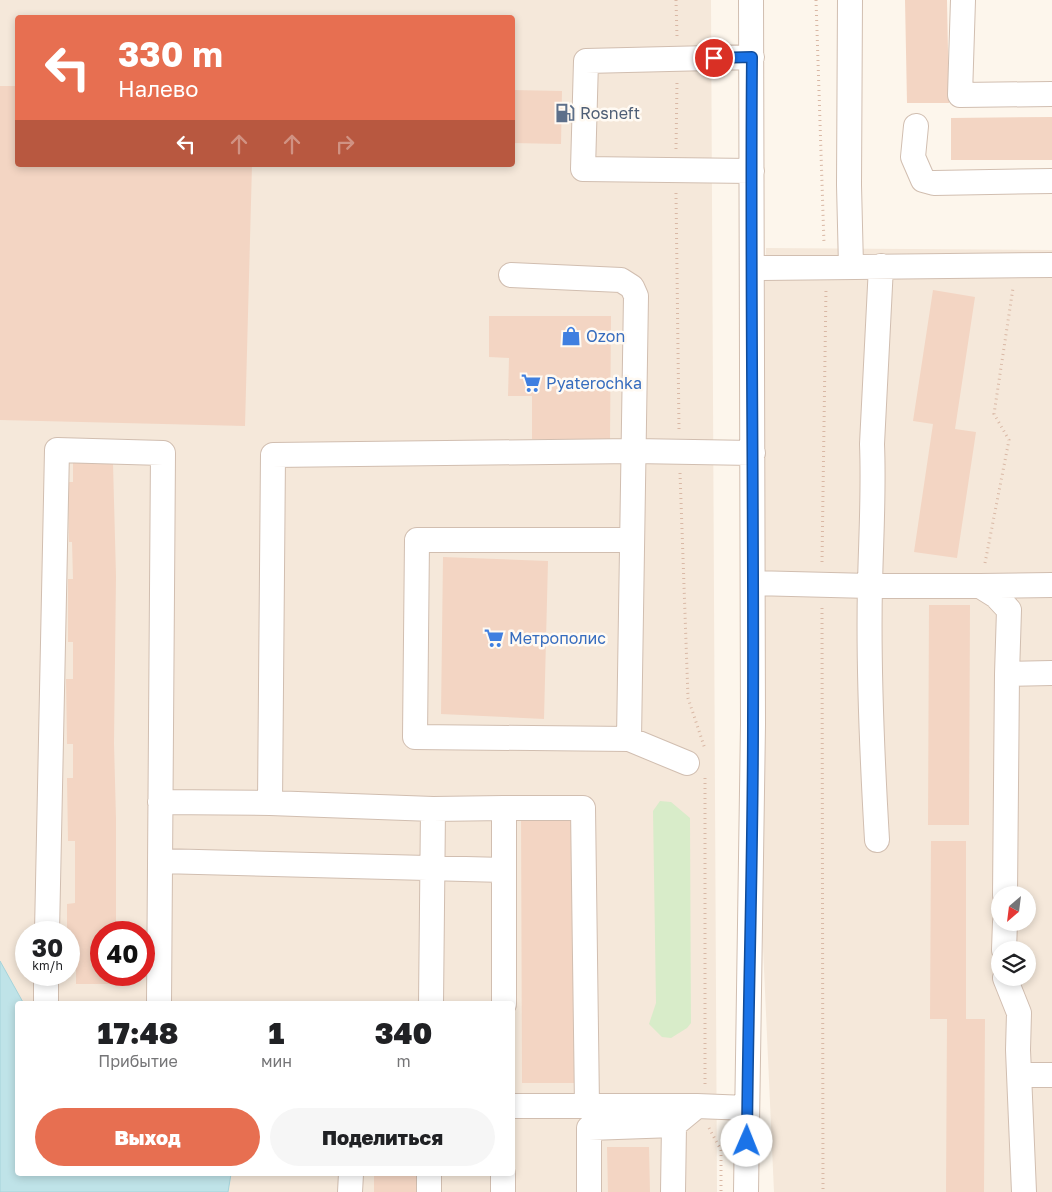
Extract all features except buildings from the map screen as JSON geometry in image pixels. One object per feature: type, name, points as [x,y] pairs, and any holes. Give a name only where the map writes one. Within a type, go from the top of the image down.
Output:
[{"type":"street","points":[[746,1192],[753,724],[752,57],[750,0]]},
{"type":"street","points":[[850,0],[849,185],[851,266]]},
{"type":"street","points":[[963,0],[960,94],[1052,94]]},
{"type":"street","points":[[752,57],[586,61],[583,169],[752,171]]},
{"type":"street","points":[[916,126],[914,157],[923,180],[934,183],[1052,181]]},
{"type":"street","points":[[752,268],[1052,265]]},
{"type":"street","points":[[876,840],[871,728],[870,586],[874,471],[872,444],[881,266]]},
{"type":"street","points":[[511,275],[620,280],[632,287],[636,296],[629,739]]},
{"type":"street","points":[[47,921],[57,450],[163,453],[159,1001]]},
{"type":"street","points":[[270,803],[273,455],[634,451],[752,453]]},
{"type":"street","points":[[632,540],[417,540],[415,736],[629,739],[696,756]]},
{"type":"street","points":[[753,583],[870,586],[1052,585]]},
{"type":"street","points":[[980,586],[996,596],[1008,610],[1005,886]]},
{"type":"street","points":[[1007,674],[1052,674]]},
{"type":"street","points":[[160,802],[270,803],[433,809],[583,808],[587,1106]]},
{"type":"street","points":[[504,808],[504,1001]]},
{"type":"street","points":[[431,1001],[433,809]]},
{"type":"street","points":[[160,861],[504,870]]},
{"type":"street","points":[[46,986],[46,1001]]},
{"type":"street","points":[[1009,986],[1019,1013],[1019,1075],[1024,1192]]},
{"type":"street","points":[[1019,1075],[1052,1075]]},
{"type":"street","points":[[515,1106],[697,1106],[747,1108]]},
{"type":"street","points":[[589,1192],[589,1128],[674,1125],[697,1106]]},
{"type":"street","points":[[673,1192],[674,1125]]},
{"type":"street","points":[[350,1192],[351,1176]]},
{"type":"street","points":[[429,1176],[429,1192]]},
{"type":"street","points":[[503,1176],[503,1192]]},
{"type":"path","points":[[676,0],[676,170],[680,452],[688,698],[696,756]]},
{"type":"path","points":[[980,586],[1009,440],[994,414],[1017,265]]},
{"type":"path","points":[[705,778],[705,1093],[697,1106],[720,1150],[721,1192]]},
{"type":"shaded area","points":[[0,0],[711,0],[717,1192],[0,1192]]},
{"type":"shaded area","points":[[766,248],[1052,250],[1052,1192],[774,1192],[753,724]]},
{"type":"green space","points":[[660,801],[671,802],[690,818],[691,1023],[687,1028],[671,1038],[662,1037],[649,1024],[656,1003],[653,811]]},
{"type":"water","points":[[0,961],[22,1001],[15,1001],[15,1176],[231,1176],[228,1192],[0,1192]]},
{"type":"place","name":"Rosneft","points":[[565,113]]},
{"type":"place","name":"Ozon","points":[[571,336]]},
{"type":"place","name":"Pyaterochka","points":[[531,383]]},
{"type":"place","name":"Метрополис","points":[[494,638]]},
{"type":"route","points":[[714,58],[752,57],[753,724],[747,1141]]}]
